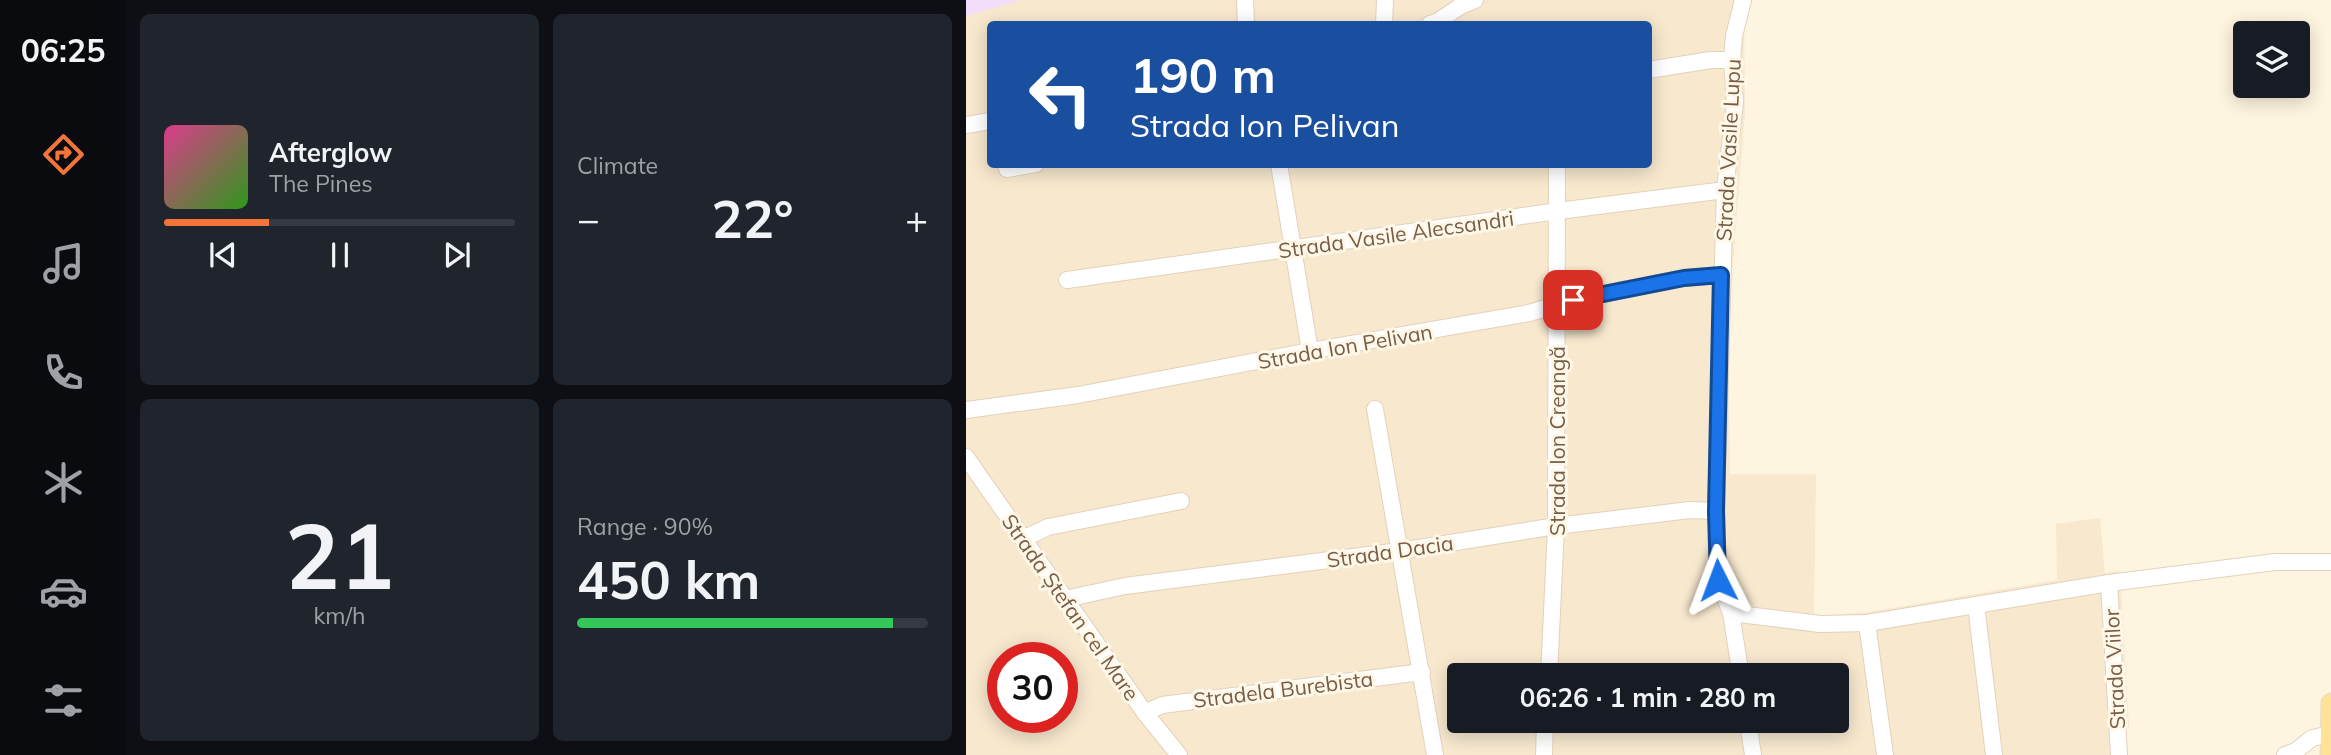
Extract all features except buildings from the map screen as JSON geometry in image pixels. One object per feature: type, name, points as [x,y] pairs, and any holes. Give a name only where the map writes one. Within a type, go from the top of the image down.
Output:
[{"type":"main road","points":[[2330,755],[2331,703]]},
{"type":"street","points":[[1245,0],[1246,21]]},
{"type":"street","points":[[1384,21],[1385,0]]},
{"type":"street","points":[[1438,21],[1475,0]]},
{"type":"street","name":"Strada Vasile Lupu","points":[[1739,663],[1731,613],[1718,580],[1716,511],[1725,190],[1735,102],[1732,60],[1734,36],[1743,0]]},
{"type":"street","points":[[1652,69],[1711,60],[1732,60]]},
{"type":"street","points":[[966,125],[987,122]]},
{"type":"street","points":[[1007,169],[1013,168]]},
{"type":"street","points":[[1280,168],[1310,351]]},
{"type":"street","name":"Strada Ion Creangă","points":[[1550,663],[1556,526],[1557,168]]},
{"type":"street","name":"Strada Vasile Alecsandri","points":[[1067,280],[1725,190]]},
{"type":"street","name":"Strada Ion Pelivan","points":[[966,410],[1078,395],[1529,313],[1573,300],[1684,278],[1721,275]]},
{"type":"street","points":[[1375,409],[1435,755]]},
{"type":"street","name":"Strada Ștefan cel Mare","points":[[966,457],[1145,713],[1179,755]]},
{"type":"street","points":[[1023,539],[1048,527],[1181,501]]},
{"type":"street","name":"Strada Dacia","points":[[1065,599],[1138,584],[1401,551],[1556,526],[1690,510],[1716,511]]},
{"type":"street","points":[[1731,613],[1820,624],[1867,623],[2109,583],[2276,562],[2331,562]]},
{"type":"street","name":"Strada Viilor","points":[[2109,583],[2119,755]]},
{"type":"street","points":[[1976,605],[1994,755]]},
{"type":"street","points":[[1867,623],[1885,755]]},
{"type":"street","name":"Stradela Burebista","points":[[1145,713],[1162,705],[1422,672]]},
{"type":"street","points":[[1544,755],[1545,733]]},
{"type":"street","points":[[1750,733],[1753,755]]},
{"type":"street","points":[[2285,755],[2296,751],[2312,738],[2330,734]]},
{"type":"shaded area","points":[[966,0],[1751,0],[1744,15],[1745,113],[1728,325],[1730,474],[1816,474],[1814,616],[1869,612],[2057,580],[2056,524],[2100,518],[2105,573],[2119,571],[2121,591],[2129,728],[2115,734],[2116,755],[966,755]]},
{"type":"shaded area","points":[[966,0],[1021,0],[966,16]]},
{"type":"route","points":[[1573,300],[1684,278],[1721,275],[1717,394],[1718,580]]}]
